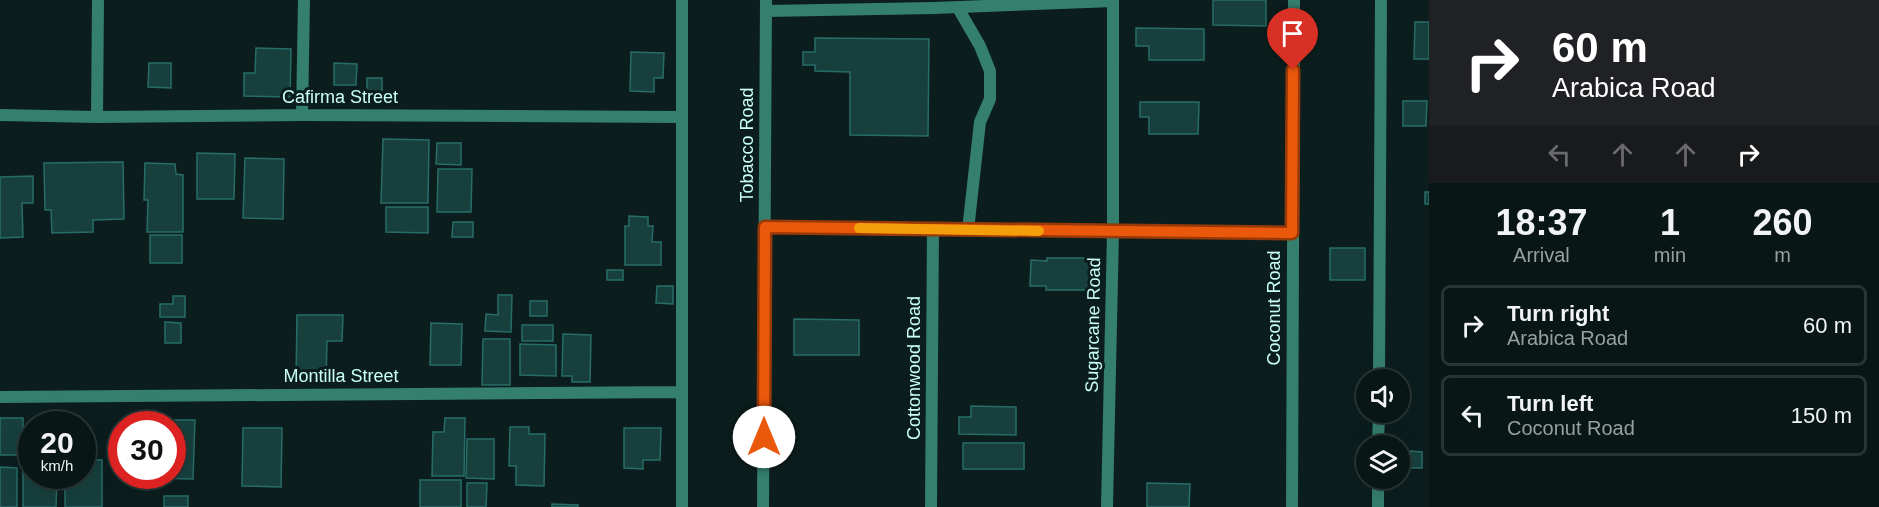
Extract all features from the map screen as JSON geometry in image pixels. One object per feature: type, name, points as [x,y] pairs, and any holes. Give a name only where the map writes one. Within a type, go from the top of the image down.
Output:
[{"type":"street","points":[[97,117],[98,0]]},
{"type":"street","points":[[302,115],[304,0]]},
{"type":"street","points":[[682,0],[680,117],[682,507]]},
{"type":"street","points":[[766,5],[934,4],[958,8],[1113,0]]},
{"type":"street","name":"Sugarcane Road","points":[[1107,507],[1113,232],[1113,0]]},
{"type":"street","name":"Coconut Road","points":[[1292,507],[1294,0]]},
{"type":"street","points":[[1379,369],[1381,0]]},
{"type":"street","name":"Tobacco Road","points":[[763,507],[766,5]]},
{"type":"street","points":[[958,8],[980,46],[990,71],[990,99],[980,122],[968,230]]},
{"type":"street","name":"Cafirma Street","points":[[0,115],[680,117]]},
{"type":"street","points":[[765,227],[1292,233]]},
{"type":"street","name":"Cottonwood Road","points":[[931,507],[933,230]]},
{"type":"street","name":"Montilla Street","points":[[0,397],[681,392]]},
{"type":"street","points":[[1378,489],[1378,507]]},
{"type":"building","points":[[1213,0],[1266,0],[1266,26],[1213,25]]},
{"type":"building","points":[[1415,22],[1429,22],[1429,59],[1414,59]]},
{"type":"building","points":[[1136,28],[1204,29],[1204,60],[1149,60],[1149,46],[1136,46]]},
{"type":"building","points":[[815,38],[929,39],[928,136],[850,135],[850,72],[815,71],[815,65],[803,65],[803,52],[815,52]]},
{"type":"building","points":[[256,48],[291,49],[290,97],[244,96],[244,73],[255,73]]},
{"type":"building","points":[[631,52],[664,53],[663,78],[654,78],[654,92],[630,91]]},
{"type":"building","points":[[149,63],[171,63],[171,88],[148,87]]},
{"type":"building","points":[[334,63],[357,64],[356,85],[334,85]]},
{"type":"building","points":[[367,78],[382,78],[382,96],[367,96]]},
{"type":"building","points":[[1403,101],[1427,101],[1426,126],[1403,126]]},
{"type":"building","points":[[1140,102],[1199,102],[1198,134],[1149,134],[1149,117],[1140,117]]},
{"type":"building","points":[[383,139],[429,140],[428,203],[381,203]]},
{"type":"building","points":[[437,143],[461,143],[461,165],[436,164]]},
{"type":"building","points":[[197,153],[235,154],[234,199],[197,199]]},
{"type":"building","points":[[245,158],[284,159],[283,219],[243,218]]},
{"type":"building","points":[[123,162],[124,219],[93,220],[93,232],[52,233],[51,210],[45,210],[44,163]]},
{"type":"building","points":[[145,163],[175,164],[176,174],[183,175],[183,232],[147,232],[148,200],[144,200]]},
{"type":"building","points":[[438,169],[472,169],[471,212],[437,212]]},
{"type":"building","points":[[33,176],[33,203],[22,203],[23,237],[0,238],[0,177]]},
{"type":"building","points":[[1425,192],[1429,192],[1429,204],[1425,204]]},
{"type":"building","points":[[386,207],[428,207],[428,233],[386,232]]},
{"type":"building","points":[[629,216],[648,217],[648,226],[653,226],[652,242],[661,242],[661,265],[625,265],[625,226],[629,226]]},
{"type":"building","points":[[453,222],[473,222],[473,237],[452,237]]},
{"type":"building","points":[[150,235],[182,235],[182,263],[150,263]]},
{"type":"building","points":[[1330,248],[1365,248],[1365,280],[1330,280]]},
{"type":"building","points":[[1047,258],[1091,258],[1091,290],[1046,290],[1046,286],[1030,286],[1031,260],[1047,261]]},
{"type":"building","points":[[607,270],[623,270],[623,280],[607,280]]},
{"type":"building","points":[[657,286],[673,286],[673,304],[656,303]]},
{"type":"building","points":[[498,295],[512,295],[511,332],[485,331],[486,314],[498,315]]},
{"type":"building","points":[[173,296],[185,296],[185,317],[160,317],[160,304],[173,304]]},
{"type":"building","points":[[530,301],[547,301],[547,316],[530,316]]},
{"type":"building","points":[[297,315],[343,315],[342,341],[327,341],[326,379],[296,379]]},
{"type":"building","points":[[794,319],[859,320],[859,355],[794,355]]},
{"type":"building","points":[[165,322],[181,323],[181,343],[165,343]]},
{"type":"building","points":[[431,323],[462,324],[461,365],[430,365]]},
{"type":"building","points":[[522,325],[553,325],[553,341],[522,341]]},
{"type":"building","points":[[563,334],[591,335],[590,382],[572,382],[572,376],[562,376]]},
{"type":"building","points":[[483,339],[510,339],[510,385],[482,385]]},
{"type":"building","points":[[520,344],[556,345],[556,376],[520,375]]},
{"type":"building","points":[[971,406],[1016,407],[1016,435],[959,434],[959,417],[971,417]]},
{"type":"building","points":[[0,418],[18,418],[18,455],[0,455]]},
{"type":"building","points":[[445,418],[465,418],[464,476],[432,476],[433,432],[444,432]]},
{"type":"building","points":[[186,420],[195,420],[193,479],[186,479]]},
{"type":"building","points":[[510,427],[529,427],[529,434],[545,434],[544,486],[516,485],[516,466],[509,466]]},
{"type":"building","points":[[243,428],[282,428],[281,487],[242,486]]},
{"type":"building","points":[[624,428],[661,428],[660,460],[643,460],[643,469],[624,468]]},
{"type":"building","points":[[467,439],[494,439],[494,479],[466,478]]},
{"type":"building","points":[[963,443],[1024,443],[1024,469],[963,469]]},
{"type":"building","points":[[1410,451],[1422,452],[1422,468],[1410,468]]},
{"type":"building","points":[[96,460],[102,460],[102,507],[65,507],[65,489],[96,489]]},
{"type":"building","points":[[0,467],[17,468],[17,507],[0,507]]},
{"type":"building","points":[[420,480],[461,480],[461,507],[420,507]]},
{"type":"building","points":[[467,483],[487,483],[486,507],[467,507]]},
{"type":"building","points":[[1147,483],[1190,484],[1189,507],[1147,507]]},
{"type":"building","points":[[23,489],[57,489],[56,507],[23,507]]},
{"type":"building","points":[[164,496],[188,496],[188,507],[164,507]]},
{"type":"building","points":[[552,504],[578,505],[578,507],[552,507]]},
{"type":"slow traffic","points":[[859,228],[1039,231]]},
{"type":"route","points":[[764,437],[765,227],[1292,233],[1293,70]]}]
